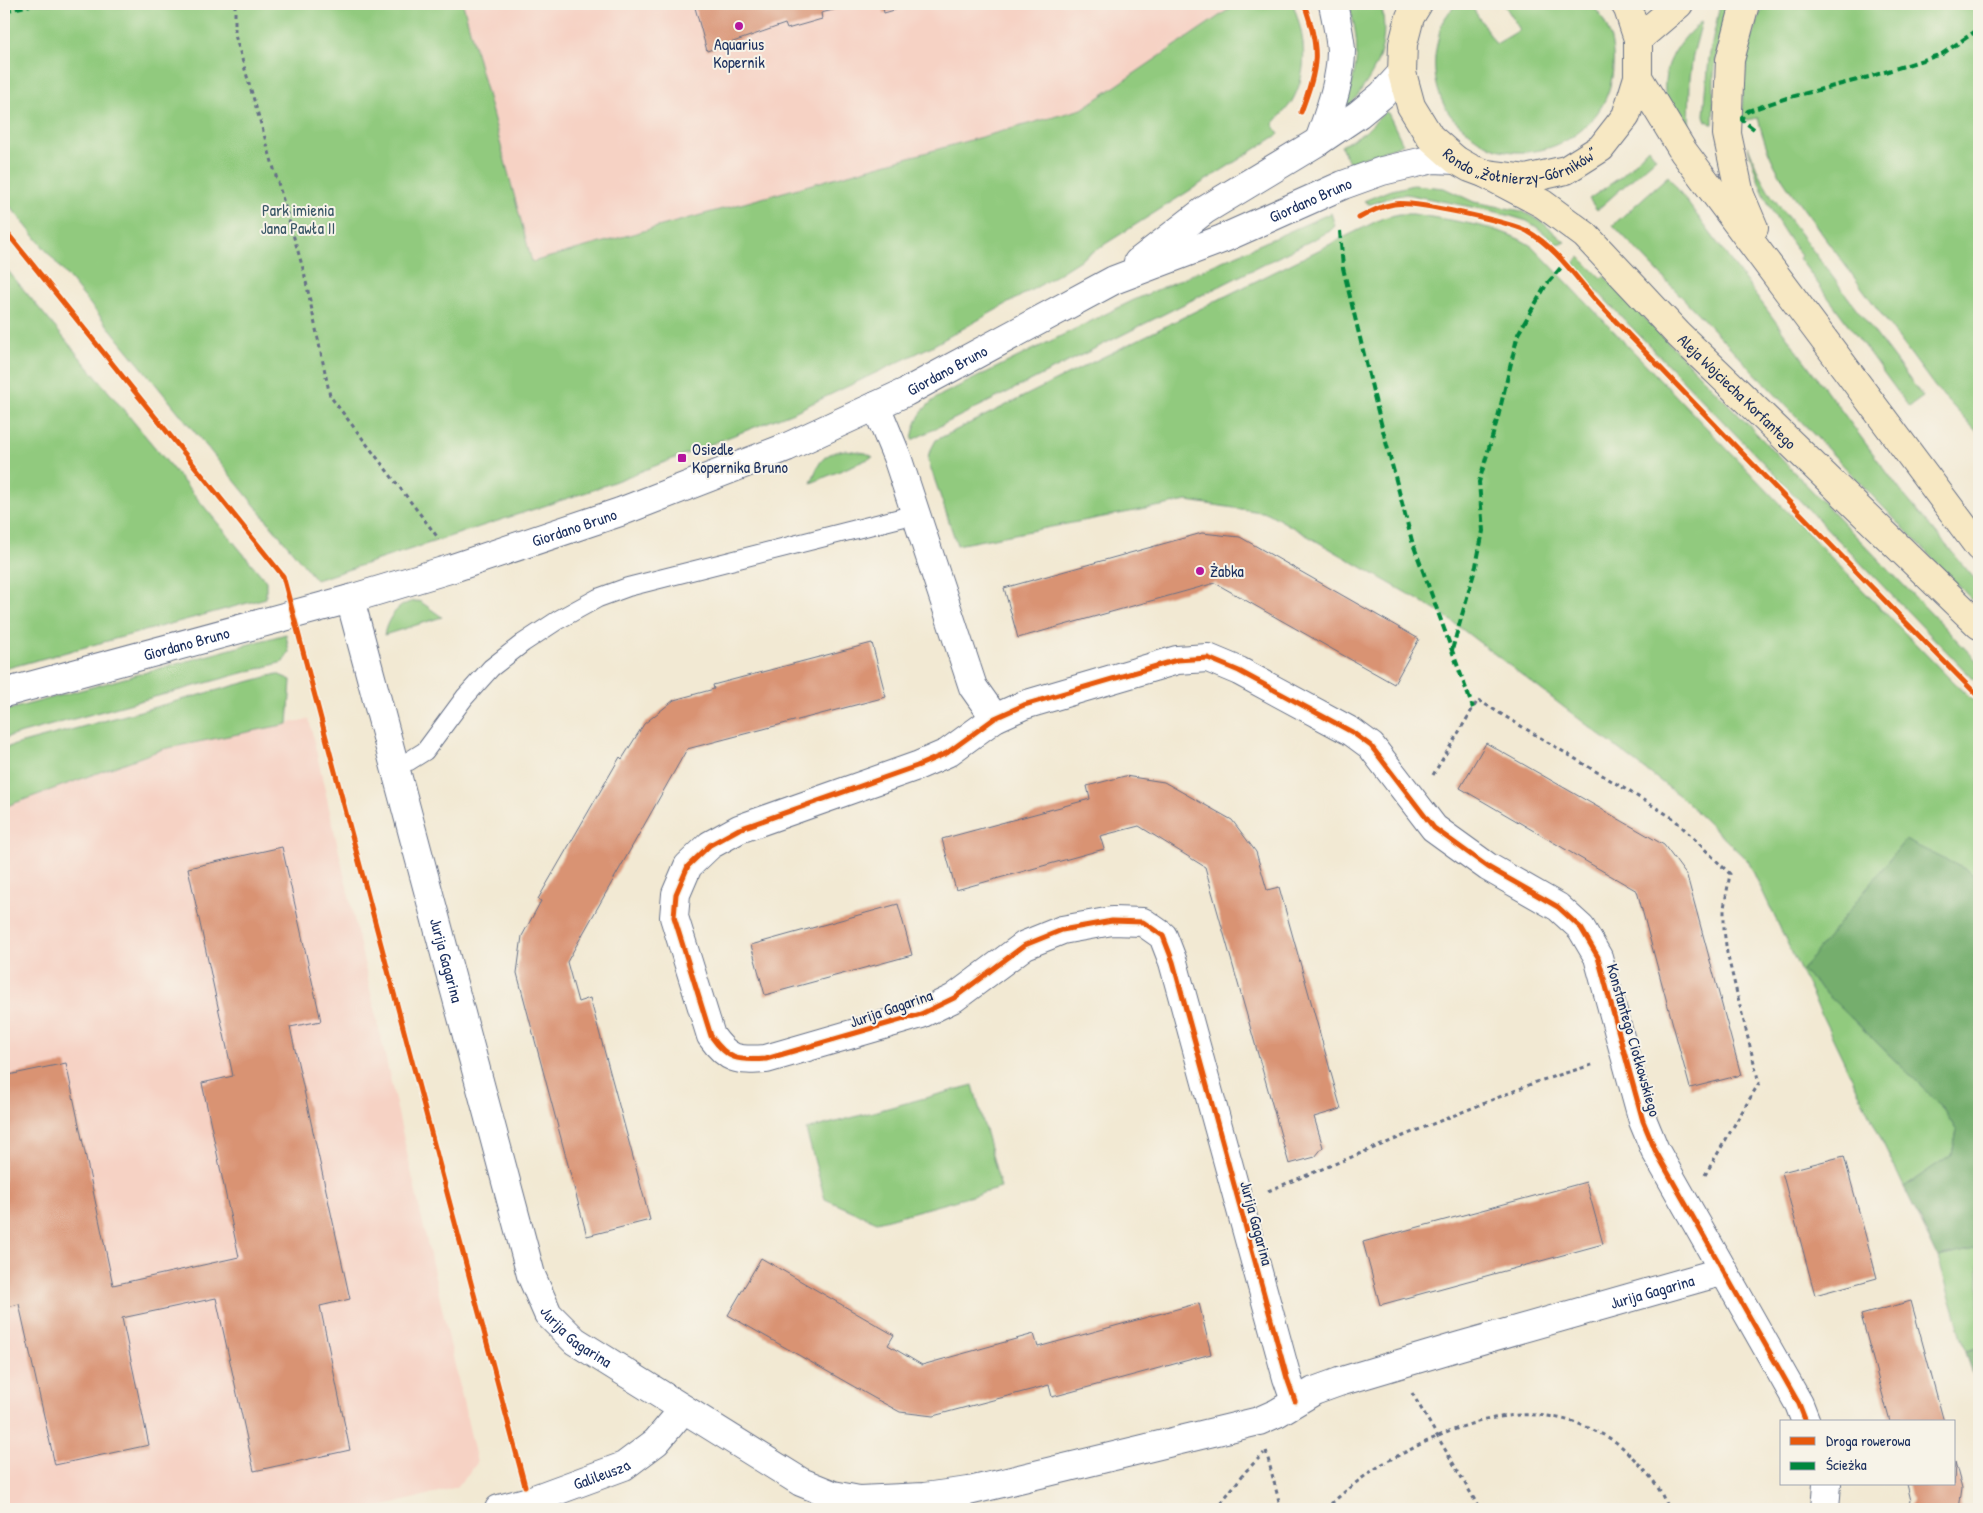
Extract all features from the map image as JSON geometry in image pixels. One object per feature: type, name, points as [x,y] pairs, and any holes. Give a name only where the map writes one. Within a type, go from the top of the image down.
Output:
[{"type":"main road","name":"Rondo „Żołnierzy-Górników”","points":[[1410,8],[1403,44],[1402,73],[1411,106],[1430,137],[1456,160],[1486,174],[1526,179],[1566,170],[1601,148],[1626,116],[1638,77],[1638,38],[1625,4]]},
{"type":"main road","points":[[1638,38],[1680,4]]},
{"type":"main road","points":[[1745,4],[1730,60],[1727,134],[1740,195],[1771,267]]},
{"type":"main road","points":[[1638,77],[1683,151],[1979,546]]},
{"type":"main road","name":"Aleja Wojciecha Korfantego","points":[[1486,174],[1543,204],[1585,235],[1678,334],[1979,625]]},
{"type":"street","points":[[1319,141],[1333,102],[1341,50],[1333,4]]},
{"type":"street","name":"Giordano Bruno","points":[[1114,280],[1205,210],[1360,114],[1382,95],[1402,73]]},
{"type":"street","name":"Giordano Bruno","points":[[4,693],[350,599],[453,568],[620,512],[751,462],[906,392],[1114,280],[1222,239],[1343,185],[1382,171],[1434,159],[1456,160]]},
{"type":"street","points":[[876,406],[897,457],[973,687],[995,718]]},
{"type":"street","name":"Jurija Gagarina","points":[[350,599],[530,1275],[548,1314],[575,1341],[801,1482],[833,1494],[859,1500],[916,1497],[969,1491],[1259,1421],[1277,1413],[1314,1391],[1396,1365],[1724,1272]]},
{"type":"street","name":"Konstantego Ciołkowskiego","points":[[995,718],[1024,706],[1177,660],[1208,658],[1239,671],[1352,732],[1371,746],[1434,828],[1488,867],[1558,907],[1581,928],[1598,957],[1643,1121],[1655,1150],[1799,1404],[1805,1420]]},
{"type":"street","name":"Jurija Gagarina","points":[[995,718],[947,753],[917,766],[739,829],[710,845],[688,866],[676,894],[674,917],[711,1036],[722,1052],[743,1061],[766,1060],[921,1014],[954,998],[1026,945],[1062,930],[1112,921],[1143,922],[1163,936],[1174,962],[1295,1402]]},
{"type":"street","name":"Galileusza","points":[[499,1509],[529,1501],[624,1466],[656,1442],[683,1410]]},
{"type":"street","points":[[1825,1509],[1826,1486]]},
{"type":"lane","points":[[394,765],[409,761],[426,751],[465,697],[491,668],[523,642],[598,598],[628,587],[916,514]]},
{"type":"path","points":[[235,4],[235,35],[304,272],[330,396],[445,547]]},
{"type":"path","points":[[1416,805],[1478,700],[1673,818],[1730,874],[1724,908],[1727,953],[1759,1083],[1687,1206]]},
{"type":"path","points":[[1239,1203],[1536,1082],[1624,1054]]},
{"type":"path","points":[[1396,1365],[1480,1509]]},
{"type":"path","points":[[1325,1509],[1380,1465],[1437,1436],[1468,1424],[1498,1416],[1538,1414],[1576,1421],[1618,1442],[1647,1471],[1659,1488],[1668,1509]]},
{"type":"path","points":[[1259,1421],[1281,1509]]},
{"type":"path","points":[[1216,1509],[1246,1470],[1266,1451]]},
{"type":"shaded area","points":[[463,4],[1237,4],[1082,109],[532,262]]},
{"type":"shaded area","points":[[309,719],[477,1463],[457,1487],[374,1509],[4,1509],[4,807],[163,749]]},
{"type":"green space","name":"Park imienia Jana Pawła II","points":[[4,4],[463,4],[532,262],[1082,109],[1237,4],[1293,4],[1303,41],[1304,54],[1301,79],[1297,91],[1291,103],[1273,124],[1279,134],[1042,284],[932,346],[796,411],[593,490],[316,580],[4,199]]},
{"type":"green space","points":[[1349,4],[1381,4],[1384,33],[1379,57],[1374,69],[1360,92],[1351,104],[1348,105],[1347,101],[1354,75],[1357,52],[1353,18]]},
{"type":"green space","points":[[1457,4],[1470,4],[1496,44],[1520,30],[1504,4],[1591,4],[1598,12],[1607,29],[1612,47],[1613,67],[1607,95],[1587,125],[1572,137],[1556,145],[1520,152],[1496,149],[1473,136],[1454,120],[1441,99],[1436,80],[1435,59],[1441,26],[1444,19]]},
{"type":"green space","points":[[1726,4],[1731,4],[1718,48],[1714,75],[1713,124],[1711,124],[1705,119],[1704,115],[1709,58],[1719,9]]},
{"type":"green space","points":[[1764,4],[1979,4],[1979,434],[1935,387],[1792,193],[1771,157],[1758,118],[1741,121],[1750,46]]},
{"type":"green space","points":[[1702,21],[1693,55],[1690,78],[1689,132],[1685,135],[1668,108],[1665,80],[1672,58],[1678,48]]},
{"type":"green space","points":[[1385,112],[1388,113],[1403,144],[1349,163],[1341,146],[1365,132]]},
{"type":"green space","points":[[1748,146],[1759,174],[1771,195],[1923,397],[1909,407],[1799,258],[1801,256],[1775,217],[1762,191]]},
{"type":"green space","points":[[1648,148],[1656,158],[1597,210],[1589,199],[1622,176]]},
{"type":"green space","points":[[1668,176],[1903,494],[1979,584],[1979,607],[1613,225]]},
{"type":"green space","points":[[1413,185],[1444,188],[1474,202],[1522,211],[1542,222],[1565,242],[1557,244],[1527,221],[1497,212],[1406,194],[1387,198],[1372,204],[1364,201],[1388,191]]},
{"type":"green space","points":[[1331,213],[1335,226],[1330,231],[912,440],[915,425],[922,413],[943,394],[1134,300]]},
{"type":"green space","points":[[1399,214],[1413,214],[1475,225],[1506,234],[1533,247],[1852,579],[1979,706],[1979,882],[1969,871],[1802,970],[1939,1103],[1957,1131],[1952,1154],[1904,1187],[1748,861],[1681,797],[1441,613],[1268,513],[1187,501],[957,545],[928,460],[929,453],[936,440],[1383,218]]},
{"type":"green space","points":[[1580,257],[1601,278],[1604,276],[1979,663],[1979,685],[1612,307],[1575,267],[1575,262]]},
{"type":"green space","points":[[4,266],[266,581],[266,598],[4,669]]},
{"type":"green space","points":[[846,450],[866,453],[873,457],[811,483],[816,470],[826,456]]},
{"type":"green space","points":[[417,601],[442,617],[384,635],[394,612],[404,604]]},
{"type":"green space","points":[[286,634],[289,652],[283,662],[4,738],[4,711]]},
{"type":"green space","points":[[277,674],[291,680],[288,724],[163,749],[4,807],[4,748]]},
{"type":"green space","points":[[1905,840],[1969,871],[1979,882],[1979,1248],[1938,1257],[1904,1187],[1952,1154],[1957,1131],[1939,1103],[1802,970]]},
{"type":"green space","points":[[973,1085],[1001,1188],[877,1222],[825,1199],[806,1130]]},
{"type":"green space","points":[[1979,1248],[1979,1347],[1966,1351],[1938,1257]]},
{"type":"green space","points":[[1979,1347],[1979,1397],[1966,1351]]},
{"type":"building","name":"Aquarius Kopernik","points":[[694,4],[857,4],[821,13],[822,19],[787,29],[785,24],[707,51]]},
{"type":"building","points":[[882,4],[915,4],[884,13]]},
{"type":"building","points":[[1202,533],[1240,537],[1419,639],[1394,684],[1215,583],[1018,638],[1004,588]]},
{"type":"building","points":[[872,643],[886,697],[687,749],[567,962],[578,1002],[590,998],[650,1220],[587,1236],[517,973],[522,936],[541,901],[538,899],[620,757],[622,759],[644,724],[674,700],[714,689],[713,685]]},
{"type":"building","points":[[1486,743],[1664,845],[1687,876],[1741,1075],[1690,1088],[1637,891],[1460,788]]},
{"type":"building","points":[[1125,776],[1164,782],[1232,820],[1256,852],[1267,890],[1279,887],[1341,1109],[1314,1117],[1323,1147],[1315,1157],[1289,1164],[1205,867],[1139,826],[1100,836],[1104,849],[956,890],[942,839],[1090,799],[1087,786]]},
{"type":"building","points":[[282,847],[321,1021],[290,1027],[350,1299],[320,1306],[350,1450],[254,1471],[216,1298],[122,1318],[149,1445],[55,1465],[19,1304],[4,1308],[4,1076],[66,1063],[113,1285],[239,1257],[202,1083],[233,1076],[188,868]]},
{"type":"building","points":[[898,904],[912,955],[765,995],[751,945]]},
{"type":"building","points":[[1844,1156],[1877,1278],[1815,1295],[1782,1172]]},
{"type":"building","points":[[1586,1182],[1603,1244],[1380,1305],[1363,1242]]},
{"type":"building","points":[[761,1258],[894,1335],[888,1345],[922,1365],[1034,1334],[1038,1347],[1199,1303],[1211,1354],[1052,1397],[1049,1385],[933,1416],[900,1412],[728,1315]]},
{"type":"building","points":[[1911,1301],[1943,1420],[1889,1420],[1861,1315]]},
{"type":"building","points":[[1956,1466],[1962,1488],[1959,1509],[1907,1509],[1911,1501],[1907,1486],[1956,1486]]},
{"type":"marked path","points":[[4,11],[35,4]]},
{"type":"marked path","points":[[1754,129],[1742,120],[1742,117],[1748,111],[1942,54],[1979,29]]},
{"type":"marked path","points":[[1340,231],[1343,268],[1412,541],[1473,708]]},
{"type":"marked path","points":[[1452,650],[1476,566],[1483,531],[1479,482],[1498,417],[1518,334],[1546,285],[1564,264]]},
{"type":"cycle path","points":[[1301,112],[1311,83],[1315,58],[1313,34],[1304,4]]},
{"type":"cycle path","points":[[1359,218],[1389,205],[1420,205],[1501,222],[1527,231],[1537,237],[1555,253],[1615,320],[1979,697]]},
{"type":"cycle path","points":[[4,229],[283,576],[525,1486]]},
{"type":"cycle path","points":[[1295,1401],[1287,1378],[1173,962],[1163,936],[1143,922],[1112,921],[1062,930],[1025,945],[954,998],[921,1014],[766,1059],[740,1059],[728,1054],[711,1036],[674,917],[676,894],[688,866],[710,845],[739,829],[917,766],[947,753],[995,718],[1024,705],[1177,660],[1208,658],[1239,671],[1352,732],[1371,746],[1434,828],[1488,867],[1558,907],[1581,928],[1598,957],[1643,1121],[1655,1150],[1799,1404],[1805,1420]]},
{"type":"place","name":"Aquarius Kopernik","points":[[739,26]]},
{"type":"place","name":"Osiedle Kopernika Bruno","points":[[682,458]]},
{"type":"place","name":"Żabka","points":[[1200,571]]}]
